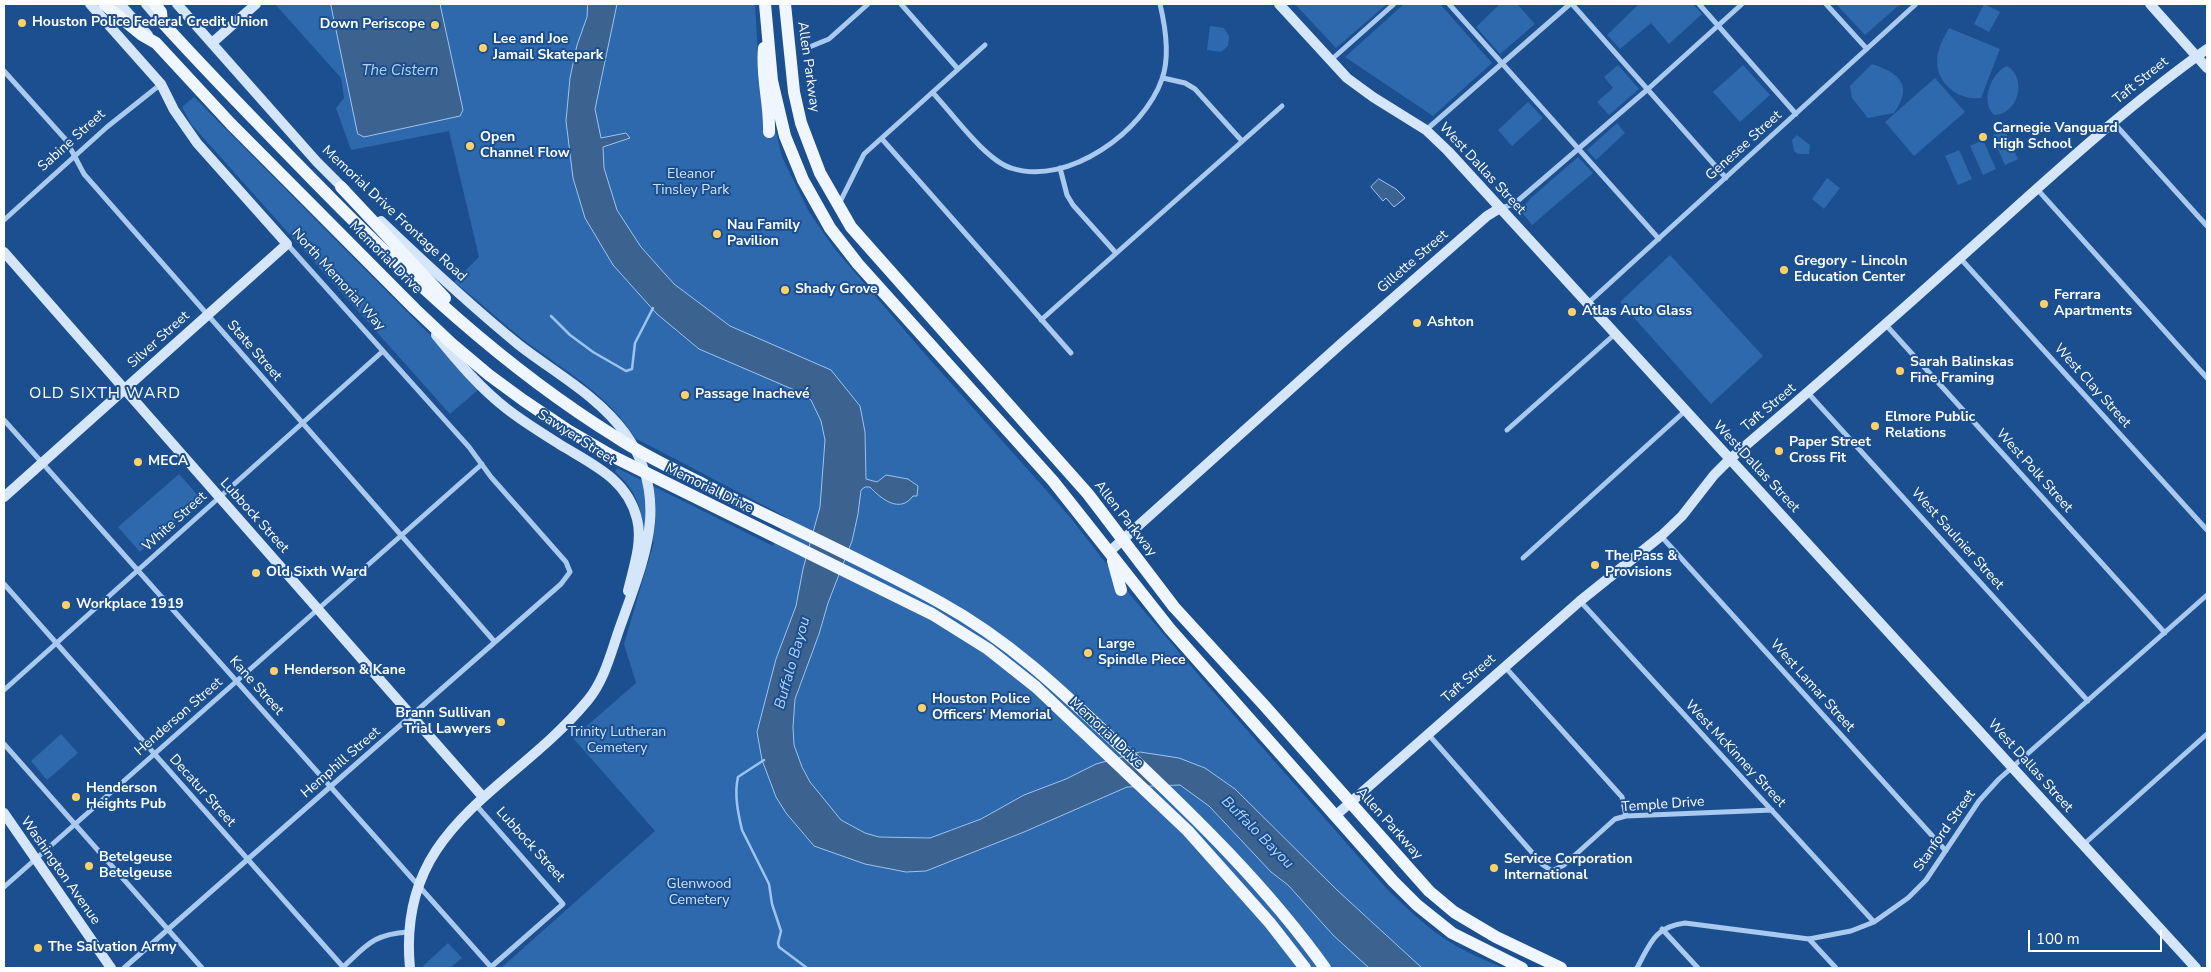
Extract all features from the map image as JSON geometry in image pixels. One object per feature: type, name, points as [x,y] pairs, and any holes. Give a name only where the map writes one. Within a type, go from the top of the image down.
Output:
[{"type":"main road","points":[[104,4],[156,44]]},
{"type":"main road","points":[[155,4],[161,12],[162,22]]},
{"type":"main road","points":[[765,4],[772,80],[785,136],[800,173],[821,215],[858,264],[1052,481],[1170,628],[1393,882],[1429,916],[1452,933],[1522,968]]},
{"type":"main road","name":"Allen Parkway","points":[[785,4],[796,106],[813,157],[838,206],[865,244],[1088,494],[1174,607],[1429,891],[1454,912],[1496,937],[1561,968]]},
{"type":"main road","name":"Memorial Drive","points":[[162,22],[250,116],[391,259],[480,338],[537,382],[616,438],[771,519],[940,602],[997,638],[1046,676],[1199,821],[1283,913],[1324,968]]},
{"type":"main road","points":[[767,24],[762,66],[770,113],[769,132]]},
{"type":"main road","name":"Memorial Drive","points":[[156,44],[231,124],[415,309],[489,375],[569,431],[644,474],[932,614],[988,649],[1036,687],[1188,832],[1227,873],[1270,923],[1305,968]]},
{"type":"main road","points":[[341,187],[480,338]]},
{"type":"main road","points":[[1109,552],[1121,590]]},
{"type":"street","name":"North Memorial Way","points":[[90,4],[161,84],[174,110],[197,143],[469,446],[482,464],[566,562],[570,572]]},
{"type":"street","name":"Memorial Drive","points":[[120,4],[156,44]]},
{"type":"street","name":"Memorial Drive","points":[[146,4],[162,22]]},
{"type":"street","name":"Memorial Drive Frontage Road","points":[[177,4],[341,187],[465,299],[521,346]]},
{"type":"street","points":[[212,43],[256,4]]},
{"type":"street","points":[[807,48],[829,39],[868,4]]},
{"type":"street","points":[[901,4],[958,69]]},
{"type":"street","points":[[933,92],[991,157],[1010,168],[1025,172],[1060,168],[1092,156],[1124,132],[1148,106],[1163,78],[1166,28],[1160,4]]},
{"type":"street","name":"West Dallas Street","points":[[1279,4],[1347,78],[1372,97],[1426,130],[1448,151],[2196,968]]},
{"type":"street","points":[[1330,60],[1394,4]]},
{"type":"street","points":[[1449,4],[1659,238]]},
{"type":"street","points":[[1426,130],[1571,4],[1726,178]]},
{"type":"street","points":[[1699,4],[1796,114]]},
{"type":"street","name":"Gillette Street","points":[[1109,552],[1380,309],[1487,216],[1500,208],[1514,204],[1648,89],[1742,4]]},
{"type":"street","points":[[1826,4],[1867,49]]},
{"type":"street","name":"Genesee Street","points":[[1587,304],[1916,4]]},
{"type":"street","points":[[2150,4],[2207,68]]},
{"type":"street","points":[[838,206],[864,154],[985,45]]},
{"type":"street","name":"Taft Street","points":[[1335,816],[1427,733],[1580,601],[1661,536],[1682,516],[1714,474],[1886,324],[2113,121],[2174,71],[2207,49]]},
{"type":"street","name":"State Street","points":[[4,70],[66,140],[84,174],[494,642]]},
{"type":"street","points":[[1163,78],[1185,83],[1195,89],[1242,141]]},
{"type":"street","name":"Sabine Street","points":[[4,220],[108,127],[161,84]]},
{"type":"street","points":[[1041,320],[1282,106]]},
{"type":"street","points":[[2113,121],[2207,226]]},
{"type":"street","points":[[882,139],[1071,353]]},
{"type":"street","points":[[1060,168],[1067,195],[1073,205],[1116,253]]},
{"type":"street","points":[[2037,188],[2207,378]]},
{"type":"street","name":"Silver Street","points":[[4,497],[287,244]]},
{"type":"street","name":"Lubbock Street","points":[[4,252],[412,716],[563,904],[491,967]]},
{"type":"street","name":"West Clay Street","points":[[1960,258],[2207,530]]},
{"type":"street","name":"Sawyer Street","points":[[415,309],[460,365],[506,408],[595,465],[623,488],[631,502],[637,519],[638,537],[620,626]]},
{"type":"street","name":"West Polk Street","points":[[1886,324],[2165,633]]},
{"type":"street","points":[[1507,430],[1615,334]]},
{"type":"street","name":"Sawyer Street","points":[[410,968],[408,932],[418,886],[432,856],[447,834],[479,801],[567,724],[590,698],[605,672],[647,546],[651,521],[650,496],[642,464],[626,434],[595,400],[521,346]]},
{"type":"street","name":"White Street","points":[[4,690],[383,351]]},
{"type":"street","name":"West Saulnier Street","points":[[1808,393],[2088,701]]},
{"type":"street","points":[[1523,558],[1685,411]]},
{"type":"street","name":"Kane Street","points":[[4,420],[491,967]]},
{"type":"street","name":"Henderson Street","points":[[4,887],[482,464]]},
{"type":"street","name":"West Lamar Street","points":[[1661,536],[1946,851]]},
{"type":"street","name":"Hemphill Street","points":[[124,968],[561,584],[570,572]]},
{"type":"street","name":"Decatur Street","points":[[4,584],[343,968]]},
{"type":"street","name":"Stanford Street","points":[[1662,929],[1672,924],[1685,923],[1809,939],[1851,931],[1874,922],[1908,898],[1926,880],[1981,798],[2013,767],[2207,595]]},
{"type":"street","name":"West McKinney Street","points":[[1580,601],[1874,922]]},
{"type":"street","points":[[1504,667],[1622,797],[1626,816]]},
{"type":"street","name":"Temple Drive","points":[[1427,733],[1547,869],[1552,871],[1558,870],[1615,819],[1626,816],[1772,810]]},
{"type":"street","points":[[2083,845],[2207,734]]},
{"type":"street","points":[[4,744],[202,968]]},
{"type":"street","name":"Washington Avenue","points":[[4,813],[111,968]]},
{"type":"street","points":[[1637,968],[1654,938],[1662,929],[1698,968]]},
{"type":"street","points":[[343,968],[370,942],[379,937],[390,933],[408,932]]},
{"type":"street","points":[[1809,939],[1836,968]]},
{"type":"green space","points":[[275,4],[755,4],[758,56],[782,157],[809,212],[834,248],[925,354],[1070,517],[1132,597],[1386,888],[1411,912],[1448,941],[1503,968],[501,968],[655,831],[573,738],[636,683],[624,644],[654,542],[643,534],[641,516],[633,492],[615,472],[617,468],[773,546],[786,517],[635,438],[612,408],[599,396],[525,341],[454,282],[479,257],[449,131],[351,150],[336,108],[344,98],[341,78]]},
{"type":"green space","points":[[1295,4],[1387,4],[1336,48]]},
{"type":"green space","points":[[1404,4],[1440,4],[1492,63],[1433,116],[1345,57]]},
{"type":"green space","points":[[1500,4],[1517,4],[1535,24],[1500,54],[1476,27]]},
{"type":"green space","points":[[1639,4],[1693,4],[1702,14],[1669,44],[1651,23],[1620,49],[1607,35]]},
{"type":"green space","points":[[1836,4],[1904,4],[1898,6],[1865,35]]},
{"type":"green space","points":[[1984,4],[2000,12],[1989,32],[1974,24]]},
{"type":"green space","points":[[1210,26],[1224,28],[1229,36],[1228,46],[1221,52],[1207,50]]},
{"type":"green space","points":[[1949,28],[2000,49],[1981,98],[1962,96],[1953,91],[1941,78],[1937,60],[1940,46]]},
{"type":"green space","points":[[1872,64],[1890,72],[1901,81],[1903,95],[1894,113],[1868,118],[1852,98],[1850,86]]},
{"type":"green space","points":[[1618,65],[1639,89],[1609,115],[1597,102],[1613,88],[1604,77]]},
{"type":"green space","points":[[1743,65],[1770,95],[1740,122],[1713,92]]},
{"type":"green space","points":[[2007,66],[2017,79],[2017,95],[2009,109],[1994,115],[1988,102],[1989,88],[1996,75]]},
{"type":"green space","points":[[1935,78],[1965,112],[1914,156],[1885,122]]},
{"type":"green space","points":[[194,97],[435,340],[479,389],[450,414],[191,124],[182,107]]},
{"type":"green space","points":[[1528,102],[1543,118],[1512,146],[1498,130]]},
{"type":"green space","points":[[1617,123],[1625,133],[1596,160],[1587,150]]},
{"type":"green space","points":[[2005,130],[2018,159],[2005,165],[1992,136]]},
{"type":"green space","points":[[1797,135],[1810,145],[1809,154],[1798,154],[1794,151],[1792,140]]},
{"type":"green space","points":[[1983,140],[1996,169],[1983,175],[1970,146]]},
{"type":"green space","points":[[1959,150],[1972,179],[1958,185],[1945,156]]},
{"type":"green space","points":[[1578,157],[1593,173],[1532,225],[1520,210],[1532,197]]},
{"type":"green space","points":[[1827,178],[1840,188],[1824,209],[1812,199]]},
{"type":"green space","points":[[1670,255],[1763,356],[1711,404],[1620,302]]},
{"type":"green space","points":[[179,474],[200,498],[140,552],[118,527]]},
{"type":"green space","points":[[61,734],[78,753],[47,780],[31,761]]},
{"type":"green space","points":[[448,943],[462,958],[450,968],[421,968]]},
{"type":"water","name":"The Cistern","points":[[331,4],[440,4],[463,110],[460,116],[364,137],[358,134]]},
{"type":"water","name":"Buffalo Bayou","points":[[588,4],[617,4],[595,109],[601,138],[626,133],[630,138],[603,147],[604,168],[617,210],[641,247],[674,284],[730,326],[831,370],[860,406],[865,432],[866,479],[877,482],[886,475],[908,479],[918,486],[917,496],[913,496],[902,504],[891,503],[885,500],[870,487],[865,487],[861,490],[852,541],[828,603],[819,634],[795,699],[794,745],[802,767],[810,782],[841,820],[865,833],[879,837],[930,838],[981,819],[1024,795],[1066,779],[1096,764],[1140,752],[1179,758],[1205,768],[1235,789],[1337,890],[1422,968],[1369,968],[1333,935],[1288,885],[1271,872],[1209,806],[1180,785],[1127,787],[1024,832],[926,871],[906,872],[865,864],[814,846],[786,813],[776,797],[762,760],[757,732],[776,659],[796,606],[803,569],[820,507],[825,440],[821,421],[811,400],[799,392],[699,349],[657,314],[613,265],[585,218],[573,178],[566,121],[570,78],[577,45],[587,17]]},
{"type":"water","points":[[1379,179],[1396,189],[1405,198],[1394,207],[1386,198],[1383,201],[1371,187]]},
{"type":"waterway","points":[[551,316],[570,335],[593,352],[626,371],[632,369],[635,343],[653,308]]},
{"type":"waterway","points":[[764,760],[738,777],[736,797],[739,817],[742,830],[769,884],[772,904],[781,931],[779,947],[807,968]]},
{"type":"place","name":"Houston Police Federal Credit Union","points":[[22,23]]},
{"type":"place","name":"Down Periscope","points":[[435,25]]},
{"type":"place","name":"Lee and Joe Jamail Skatepark","points":[[483,48]]},
{"type":"place","name":"Carnegie Vanguard High School","points":[[1983,137]]},
{"type":"place","name":"Open Channel Flow","points":[[470,146]]},
{"type":"place","name":"Nau Family Pavilion","points":[[717,234]]},
{"type":"place","name":"Gregory - Lincoln Education Center","points":[[1784,270]]},
{"type":"place","name":"Shady Grove","points":[[785,290]]},
{"type":"place","name":"Ferrara Apartments","points":[[2044,304]]},
{"type":"place","name":"Atlas Auto Glass","points":[[1572,312]]},
{"type":"place","name":"Ashton","points":[[1417,323]]},
{"type":"place","name":"Sarah Balinskas Fine Framing","points":[[1900,371]]},
{"type":"place","name":"Passage Inachevé","points":[[685,395]]},
{"type":"place","name":"Elmore Public Relations","points":[[1875,426]]},
{"type":"place","name":"Paper Street Cross Fit","points":[[1779,451]]},
{"type":"place","name":"MECA","points":[[138,462]]},
{"type":"place","name":"The Pass & Provisions","points":[[1595,565]]},
{"type":"place","name":"Old Sixth Ward","points":[[256,573]]},
{"type":"place","name":"Workplace 1919","points":[[66,605]]},
{"type":"place","name":"Large Spindle Piece","points":[[1088,653]]},
{"type":"place","name":"Henderson & Kane","points":[[274,671]]},
{"type":"place","name":"Houston Police Officers' Memorial","points":[[922,708]]},
{"type":"place","name":"Brann Sullivan Trial Lawyers","points":[[501,722]]},
{"type":"place","name":"Henderson Heights Pub","points":[[76,797]]},
{"type":"place","name":"Betelgeuse Betelgeuse","points":[[89,866]]},
{"type":"place","name":"Service Corporation International","points":[[1494,868]]},
{"type":"place","name":"The Salvation Army","points":[[38,948]]},
{"type":"district","name":"OLD SIXTH WARD","points":[[105,394]]},
{"type":"park label","name":"Eleanor Tinsley Park","points":[[691,184]]},
{"type":"park label","name":"Trinity Lutheran Cemetery","points":[[617,742]]},
{"type":"park label","name":"Glenwood Cemetery","points":[[699,894]]}]
